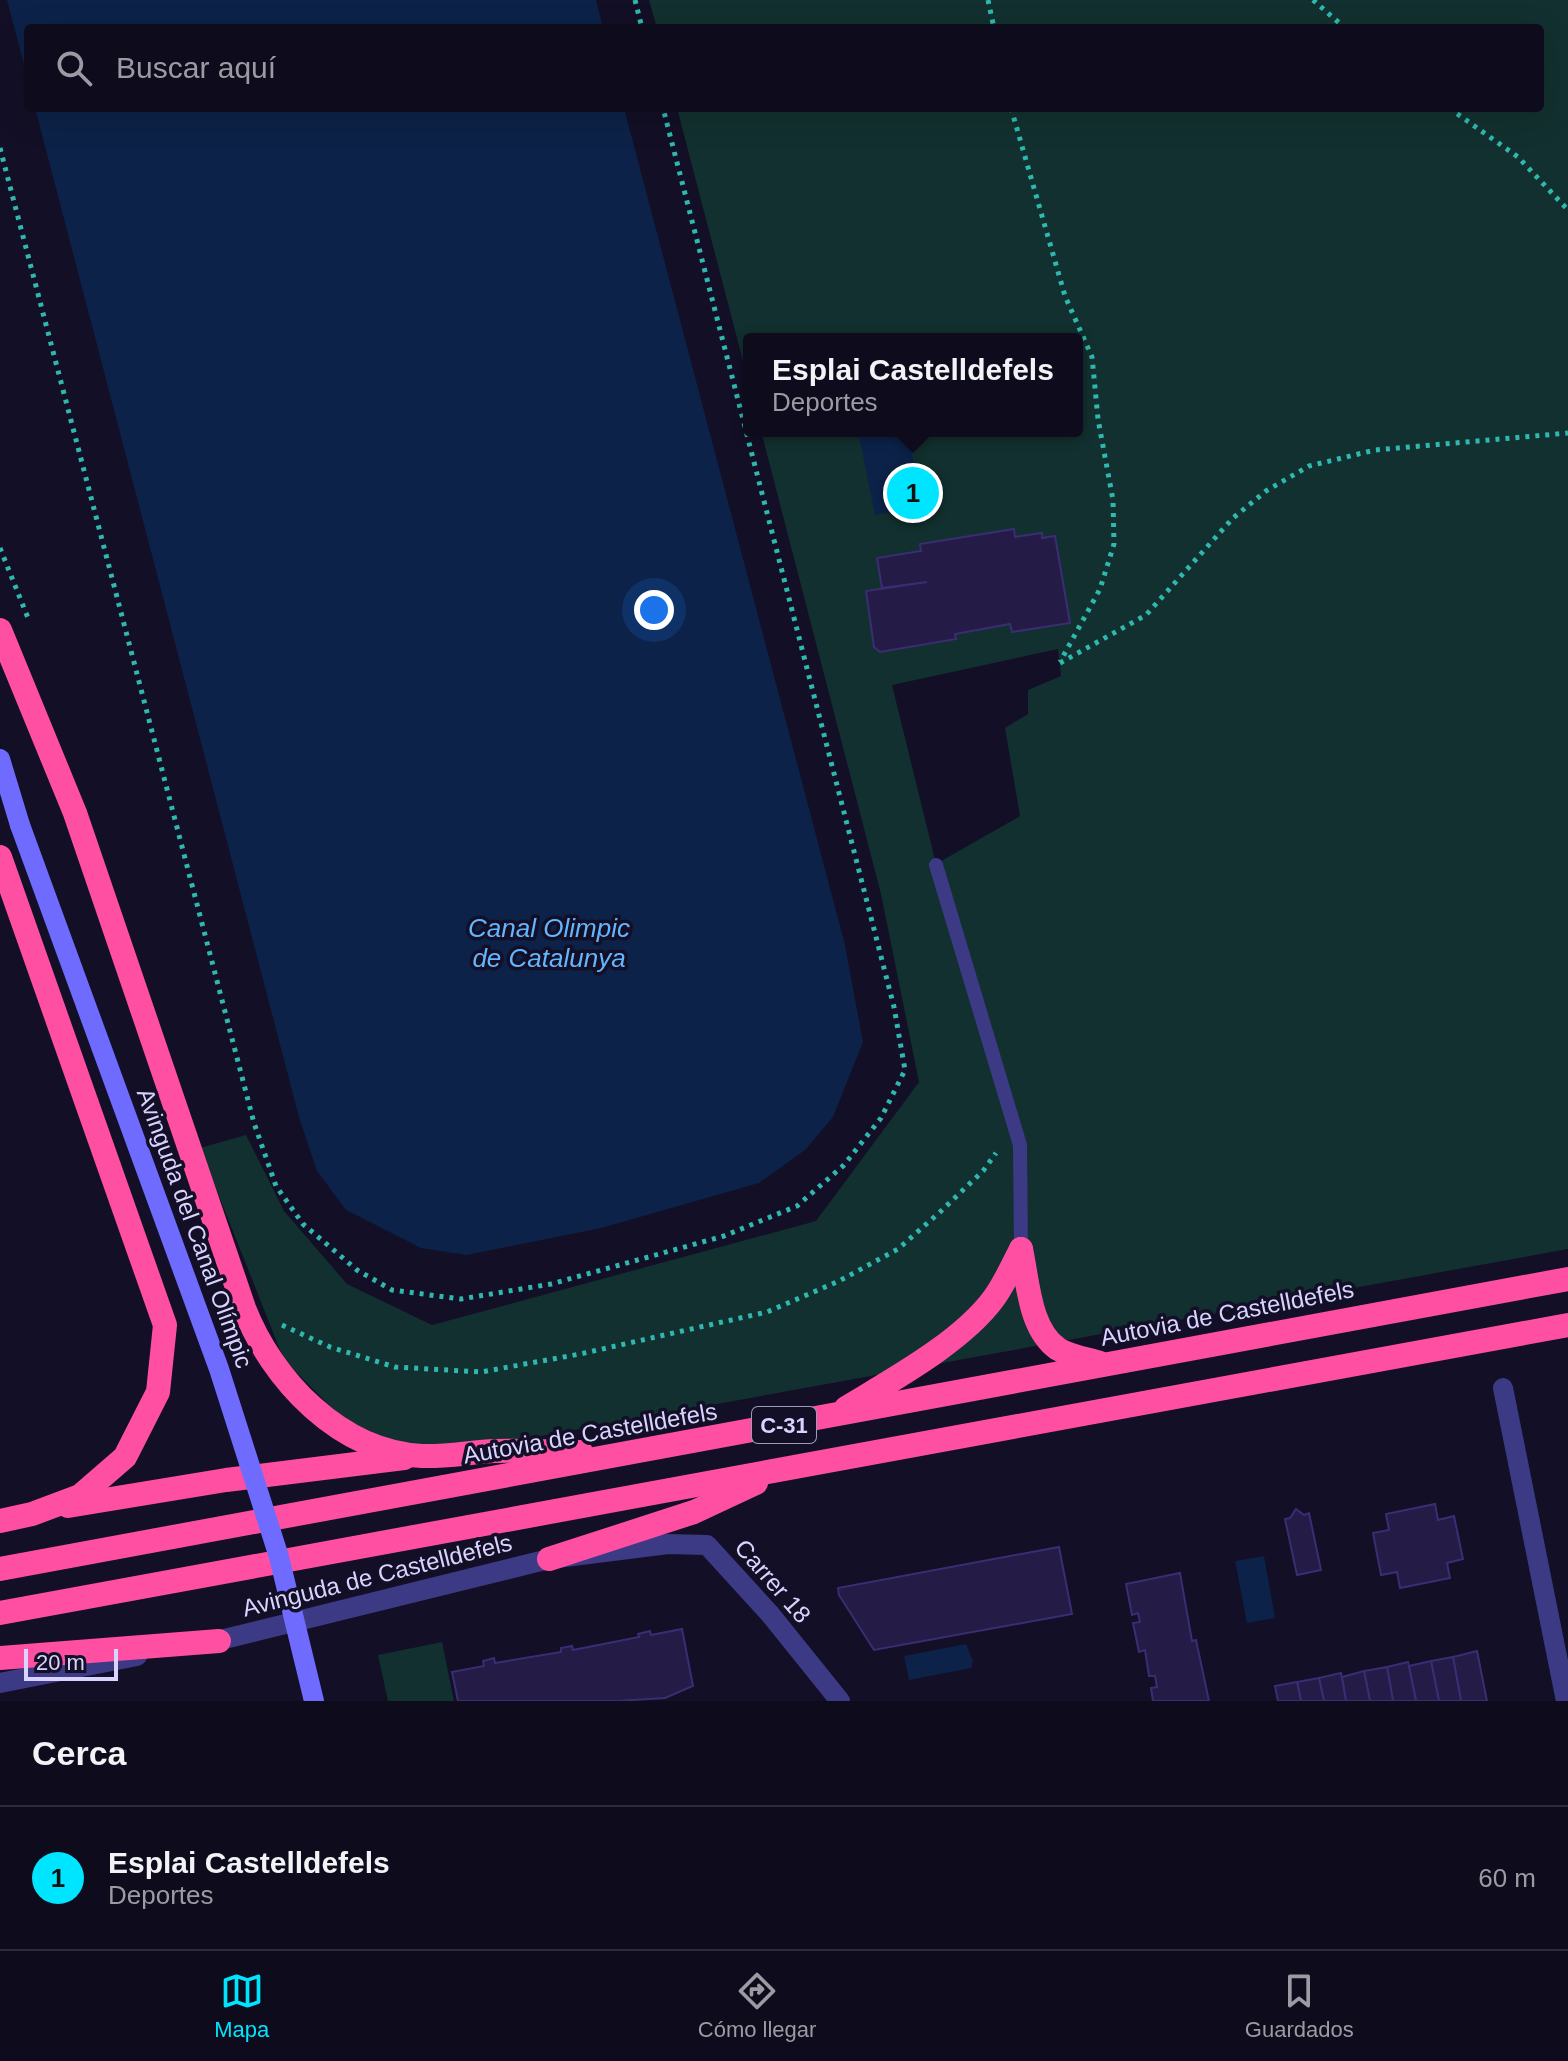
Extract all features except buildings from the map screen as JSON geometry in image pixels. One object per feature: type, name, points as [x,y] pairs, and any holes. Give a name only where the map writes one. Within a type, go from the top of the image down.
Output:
[{"type":"highway","points":[[0,630],[75,813],[252,1330],[277,1369],[316,1411],[346,1431],[382,1447],[422,1456]]},
{"type":"highway","points":[[0,857],[165,1325],[158,1392],[125,1457],[80,1496],[32,1514],[0,1521]]},
{"type":"highway","points":[[1021,1249],[1037,1322],[1045,1336],[1059,1349],[1106,1364]]},
{"type":"highway","points":[[833,1416],[933,1353],[976,1319],[1005,1282],[1021,1249]]},
{"type":"highway","name":"Autovia de Castelldefels","points":[[0,1569],[1568,1279]]},
{"type":"highway","name":"C-31","points":[[0,1613],[1568,1325]]},
{"type":"highway","points":[[50,1507],[87,1504],[253,1476],[422,1456],[498,1451],[635,1453]]},
{"type":"highway","points":[[549,1559],[694,1512],[789,1468]]},
{"type":"highway","points":[[0,1658],[219,1641]]},
{"type":"street","name":"Avinguda del Canal Olímpic","points":[[0,759],[2,775],[219,1369],[279,1557],[314,1701]]},
{"type":"street","points":[[1503,1388],[1566,1701]]},
{"type":"street","name":"Carrer 18","points":[[549,1559],[668,1544],[707,1545],[770,1614],[840,1701]]},
{"type":"street","name":"Avinguda de Castelldefels","points":[[0,1683],[219,1641],[549,1559]]},
{"type":"lane","points":[[936,865],[1020,1145],[1021,1249]]},
{"type":"path","points":[[635,0],[641,24]]},
{"type":"path","points":[[988,0],[993,24]]},
{"type":"path","points":[[1313,0],[1340,24]]},
{"type":"path","points":[[664,112],[743,419]]},
{"type":"path","points":[[1012,112],[1065,296],[1081,333]]},
{"type":"path","points":[[1455,112],[1518,157],[1568,210]]},
{"type":"path","points":[[0,148],[254,1123],[276,1186],[303,1224],[357,1270],[392,1290],[461,1299],[551,1284],[724,1236],[797,1206],[844,1165],[872,1130],[905,1070],[894,1007],[748,437]]},
{"type":"path","points":[[1083,337],[1092,357],[1098,419],[1113,500],[1114,544],[1100,589],[1060,663],[1146,615],[1233,518],[1266,491],[1309,466],[1375,450],[1568,433]]},
{"type":"path","points":[[276,1322],[330,1347],[395,1367],[481,1372],[580,1354],[767,1312],[839,1281],[898,1249],[983,1171],[1015,1128]]},
{"type":"green space","points":[[649,0],[1568,0],[1568,1249],[497,1444],[401,1445],[342,1418],[284,1360],[200,1148],[246,1135],[284,1211],[347,1284],[432,1325],[816,1221],[919,1082],[881,894],[763,437],[1083,437],[1083,333],[743,333],[743,361],[678,112],[1544,112],[1544,24],[656,24]],"holes":[[[1058,649],[1061,676],[1028,690],[1028,714],[1005,728],[1020,816],[936,864],[892,685]]]},
{"type":"green space","points":[[442,1642],[454,1701],[388,1701],[378,1655]]},
{"type":"water","points":[[7,0],[596,0],[602,24],[24,24],[24,64]]},
{"type":"water","name":"Canal Olimpic de Catalunya","points":[[36,112],[625,112],[845,945],[863,1042],[833,1117],[805,1150],[759,1183],[601,1228],[467,1255],[421,1248],[346,1210],[317,1171],[299,1117]]},
{"type":"water","points":[[859,437],[908,437],[923,506],[875,515]]},
{"type":"water","points":[[1264,1556],[1275,1618],[1247,1623],[1235,1561]]},
{"type":"water","points":[[966,1644],[973,1661],[971,1668],[909,1680],[904,1656]]},
{"type":"place","name":"Esplai Castelldefels","points":[[913,493]]}]
